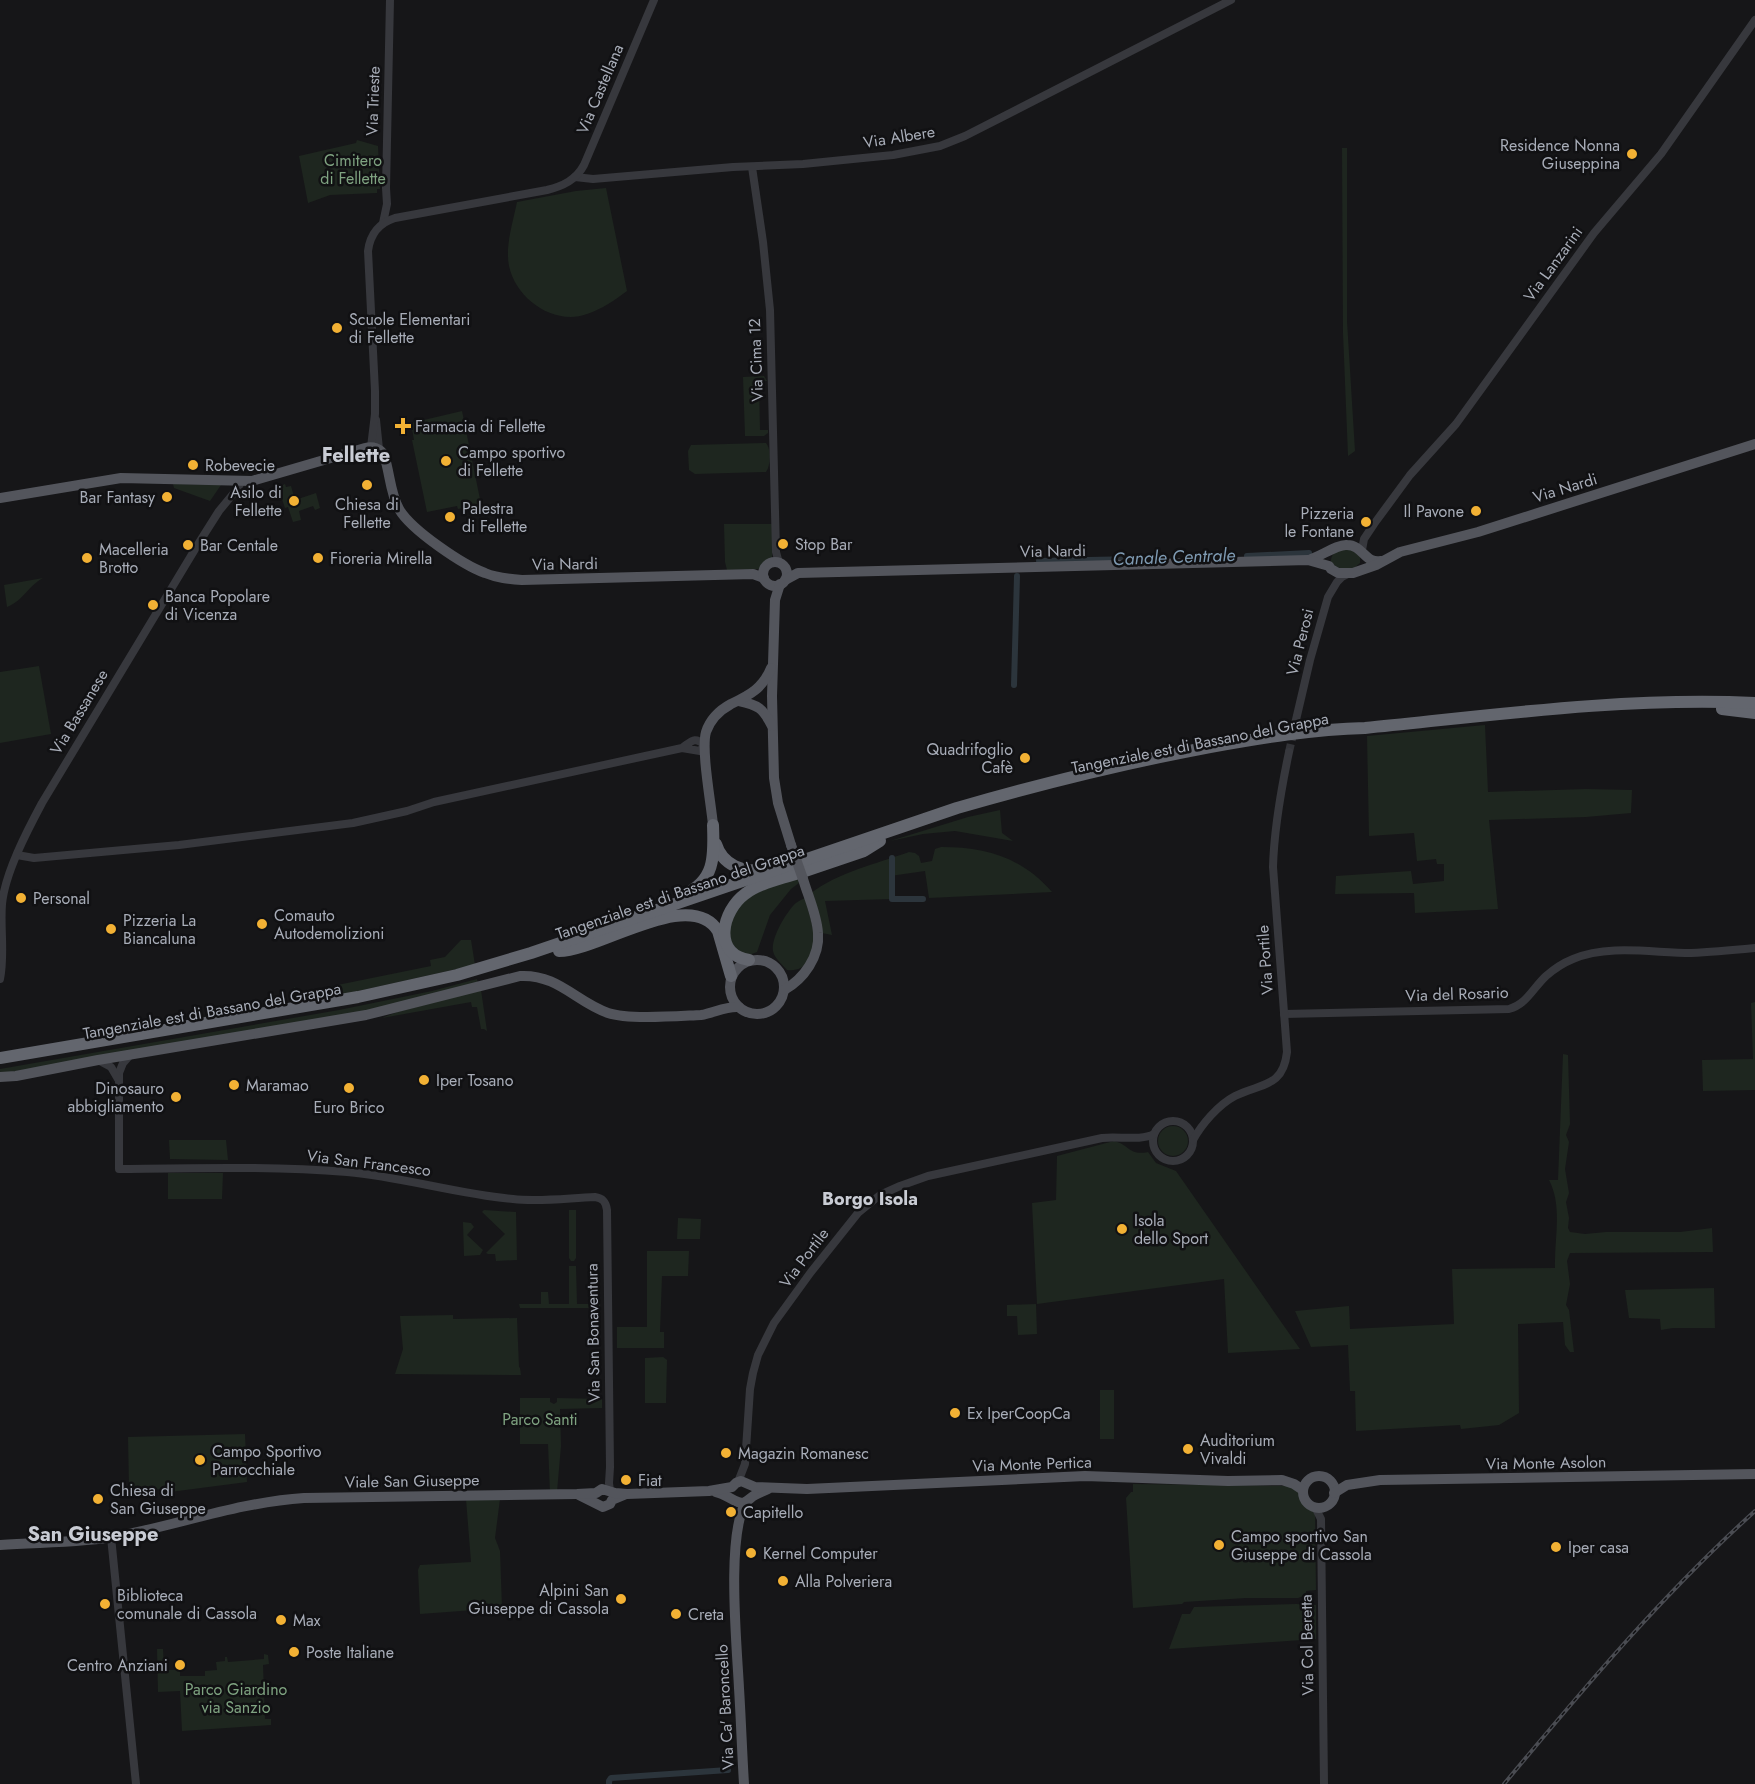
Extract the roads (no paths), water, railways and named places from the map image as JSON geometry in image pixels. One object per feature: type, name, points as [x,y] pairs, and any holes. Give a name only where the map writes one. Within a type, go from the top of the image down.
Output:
[{"type":"highway","name":"Tangenziale est di Bassano del Grappa","points":[[0,1058],[358,997],[480,971],[1026,788],[1150,759],[1331,729],[1365,728],[1607,705],[1686,702],[1755,703]]},
{"type":"highway","points":[[1686,702],[1755,713]]},
{"type":"highway","points":[[713,825],[719,852],[734,866],[747,870],[756,870],[794,853],[861,834],[884,836]]},
{"type":"highway","points":[[584,935],[604,922],[686,894],[698,887],[709,873],[714,855],[713,825]]},
{"type":"highway","name":"Tangenziale est di Bassano del Grappa","points":[[0,1064],[393,995],[559,951],[884,836]]},
{"type":"highway","points":[[749,960],[735,956],[725,943],[725,931],[731,911],[740,899],[751,891],[864,851],[884,836]]},
{"type":"highway","points":[[559,951],[605,939],[669,916],[688,914],[700,916],[715,925],[731,976]]},
{"type":"main road","name":"Via Nardi","points":[[1308,560],[1330,567],[1338,573],[1348,574],[1367,568],[1400,552],[1478,532],[1755,444]]},
{"type":"main road","name":"Via Nardi","points":[[375,448],[384,455],[394,498],[405,518],[454,556],[486,574],[522,580],[753,574],[775,571],[798,573],[1308,560],[1348,544]]},
{"type":"main road","points":[[0,498],[121,478],[241,482],[272,476],[351,452],[375,448]]},
{"type":"main road","points":[[1348,544],[1362,552],[1368,559],[1376,562],[1384,560]]},
{"type":"main road","points":[[1330,552],[1327,558],[1330,567]]},
{"type":"main road","points":[[1359,570],[1363,564],[1362,552]]},
{"type":"main road","points":[[775,571],[772,696],[774,778],[778,803],[802,874],[819,940],[811,965],[791,986],[784,990]]},
{"type":"main road","points":[[713,825],[705,745],[706,732],[724,708],[739,701],[764,683],[773,662]]},
{"type":"main road","points":[[750,694],[766,693],[772,696]]},
{"type":"main road","points":[[739,701],[767,699],[772,696]]},
{"type":"main road","points":[[739,701],[760,708],[772,721]]},
{"type":"main road","points":[[720,1010],[730,991],[731,976],[738,966],[749,960],[768,961],[780,971],[794,974],[807,969]]},
{"type":"main road","points":[[730,991],[733,1000],[746,1012],[763,1014],[771,1011],[782,998],[784,990],[780,971]]},
{"type":"main road","points":[[0,1077],[366,1016],[508,978],[526,976],[552,981],[600,1010],[617,1015],[697,1015],[710,1014],[729,1007],[739,1007]]},
{"type":"main road","name":"Via Monte Asolon","points":[[1333,1488],[1380,1479],[1624,1477],[1752,1473]]},
{"type":"main road","name":"Via Monte Pertica","points":[[742,1492],[771,1488],[807,1489],[1077,1476],[1228,1481],[1281,1480],[1301,1485]]},
{"type":"main road","points":[[1315,1476],[1321,1476],[1327,1478],[1333,1488],[1332,1499],[1320,1507],[1307,1503],[1301,1485],[1315,1476]]},
{"type":"main road","name":"Viale San Giuseppe","points":[[0,1545],[111,1537],[239,1508],[293,1499],[742,1492]]},
{"type":"main road","name":"Via Ca' Baroncello","points":[[742,1492],[735,1550],[736,1629],[744,1784]]},
{"type":"street","name":"Via Trieste","points":[[383,223],[387,204],[390,0]]},
{"type":"street","name":"Via Castellana","points":[[395,218],[547,190],[566,184],[575,177],[584,165],[654,0]]},
{"type":"street","name":"Via Albere","points":[[575,177],[585,180],[733,167],[803,164],[921,151],[945,144],[1231,0]]},
{"type":"street","name":"Via Lanzarini","points":[[1362,552],[1364,539],[1410,475],[1456,424],[1594,233],[1661,154],[1755,20]]},
{"type":"street","name":"Via Cima 12","points":[[753,167],[770,310],[775,571]]},
{"type":"street","name":"Via Trieste","points":[[387,204],[395,218]]},
{"type":"street","points":[[375,448],[374,367],[368,251],[375,232],[383,223],[395,218]]},
{"type":"street","points":[[375,414],[373,425],[375,448]]},
{"type":"street","points":[[351,452],[362,442],[373,425]]},
{"type":"street","name":"Via Bassanese","points":[[0,979],[3,956],[2,902],[17,855],[33,820],[200,541],[241,482]]},
{"type":"street","name":"Via Lanzarini","points":[[1348,544],[1374,524]]},
{"type":"street","points":[[1330,567],[1333,578],[1331,591]]},
{"type":"street","points":[[1331,591],[1337,582],[1348,574]]},
{"type":"street","name":"Via Perosi","points":[[1295,724],[1321,618],[1331,591]]},
{"type":"street","points":[[17,855],[34,858],[146,849],[353,824],[434,802],[682,748],[700,751],[705,745]]},
{"type":"street","name":"Via Portile","points":[[1193,1140],[1205,1123],[1226,1102],[1235,1096],[1260,1088],[1275,1079],[1285,1067],[1287,1052],[1273,867],[1274,845],[1289,752]]},
{"type":"street","name":"Via del Rosario","points":[[1284,1014],[1509,1009],[1516,1007],[1530,996],[1545,977],[1560,965],[1575,958],[1629,950],[1690,953],[1755,948]]},
{"type":"street","points":[[117,1074],[131,1054]]},
{"type":"street","points":[[114,1057],[117,1074]]},
{"type":"street","points":[[98,1060],[107,1064],[117,1074]]},
{"type":"street","name":"Via San Francesco","points":[[117,1074],[119,1169],[275,1169],[348,1172],[516,1200],[599,1197],[605,1202],[607,1210]]},
{"type":"street","points":[[1179,1121],[1187,1126],[1193,1140],[1189,1153],[1179,1160],[1163,1158],[1154,1148],[1154,1134],[1157,1129],[1166,1122],[1179,1121]]},
{"type":"street","points":[[1187,1126],[1199,1127],[1205,1123]]},
{"type":"street","name":"Via Portile","points":[[742,1492],[750,1389],[758,1355],[774,1323],[858,1213],[880,1195],[928,1176],[1102,1138],[1144,1138],[1154,1134]]},
{"type":"street","name":"Via Portile","points":[[1134,1138],[1154,1148]]},
{"type":"street","name":"Via San Bonaventura","points":[[604,1494],[610,1457],[607,1210]]},
{"type":"street","name":"Via Col Beretta","points":[[1320,1507],[1324,1780]]},
{"type":"street","points":[[111,1537],[136,1784]]},
{"type":"waterway","name":"Canale Centrale","points":[[1247,556],[1309,553]]},
{"type":"waterway","name":"Canale Centrale","points":[[1039,561],[1138,559]]},
{"type":"waterway","name":"Canale Centrale","points":[[1014,685],[1017,576]]},
{"type":"waterway","name":"Canale Centrale","points":[[892,858],[892,899],[923,899]]},
{"type":"waterway","name":"Canale Centrale","points":[[609,1784],[611,1778],[728,1770]]},
{"type":"tunnel","points":[[1289,752],[1294,730]]},
{"type":"railway","points":[[1504,1784],[1656,1609],[1755,1511]]},
{"type":"place","name":"Residence Nonna Giuseppina","points":[[1632,154]]},
{"type":"place","name":"Scuole Elementari di Fellette","points":[[337,328]]},
{"type":"place","name":"Farmacia di Fellette","points":[[403,426]]},
{"type":"place","name":"Campo sportivo di Fellette","points":[[446,461]]},
{"type":"place","name":"Robevecie","points":[[193,465]]},
{"type":"place","name":"Chiesa di Fellette","points":[[367,485]]},
{"type":"place","name":"Bar Fantasy","points":[[167,497]]},
{"type":"place","name":"Asilo di Fellette","points":[[294,501]]},
{"type":"place","name":"Il Pavone","points":[[1476,511]]},
{"type":"place","name":"Palestra di Fellette","points":[[450,517]]},
{"type":"place","name":"Pizzeria le Fontane","points":[[1366,522]]},
{"type":"place","name":"Stop Bar","points":[[783,544]]},
{"type":"place","name":"Bar Centale","points":[[188,545]]},
{"type":"place","name":"Macelleria Brotto","points":[[87,558]]},
{"type":"place","name":"Fioreria Mirella","points":[[318,558]]},
{"type":"place","name":"Banca Popolare di Vicenza","points":[[153,605]]},
{"type":"place","name":"Quadrifoglio Cafè","points":[[1025,758]]},
{"type":"place","name":"Personal","points":[[21,898]]},
{"type":"place","name":"Comauto Autodemolizioni","points":[[262,924]]},
{"type":"place","name":"Pizzeria La Biancaluna","points":[[111,929]]},
{"type":"place","name":"Iper Tosano","points":[[424,1080]]},
{"type":"place","name":"Maramao","points":[[234,1085]]},
{"type":"place","name":"Euro Brico","points":[[349,1088]]},
{"type":"place","name":"Dinosauro abbigliamento","points":[[176,1097]]},
{"type":"place","name":"Isola dello Sport","points":[[1122,1229]]},
{"type":"place","name":"Ex IperCoopCa","points":[[955,1413]]},
{"type":"place","name":"Auditorium Vivaldi","points":[[1188,1449]]},
{"type":"place","name":"Magazin Romanesc","points":[[726,1453]]},
{"type":"place","name":"Campo Sportivo Parrocchiale","points":[[200,1460]]},
{"type":"place","name":"Fiat","points":[[626,1480]]},
{"type":"place","name":"Chiesa di San Giuseppe","points":[[98,1499]]},
{"type":"place","name":"Capitello","points":[[731,1512]]},
{"type":"place","name":"Campo sportivo San Giuseppe di Cassola","points":[[1219,1545]]},
{"type":"place","name":"Iper casa","points":[[1556,1547]]},
{"type":"place","name":"Kernel Computer","points":[[751,1553]]},
{"type":"place","name":"Alla Polveriera","points":[[783,1581]]},
{"type":"place","name":"Alpini San Giuseppe di Cassola","points":[[621,1599]]},
{"type":"place","name":"Biblioteca comunale di Cassola","points":[[105,1604]]},
{"type":"place","name":"Creta","points":[[676,1614]]},
{"type":"place","name":"Max","points":[[281,1620]]},
{"type":"place","name":"Poste Italiane","points":[[294,1652]]},
{"type":"place","name":"Centro Anziani","points":[[180,1665]]},
{"type":"district","name":"Fellette","points":[[356,455]]},
{"type":"district","name":"Borgo Isola","points":[[870,1199]]},
{"type":"district","name":"San Giuseppe","points":[[93,1534]]},
{"type":"park label","name":"Cimitero di Fellette","points":[[353,169]]},
{"type":"park label","name":"Parco Santi","points":[[540,1419]]},
{"type":"park label","name":"Parco Giardino via Sanzio","points":[[236,1698]]}]
